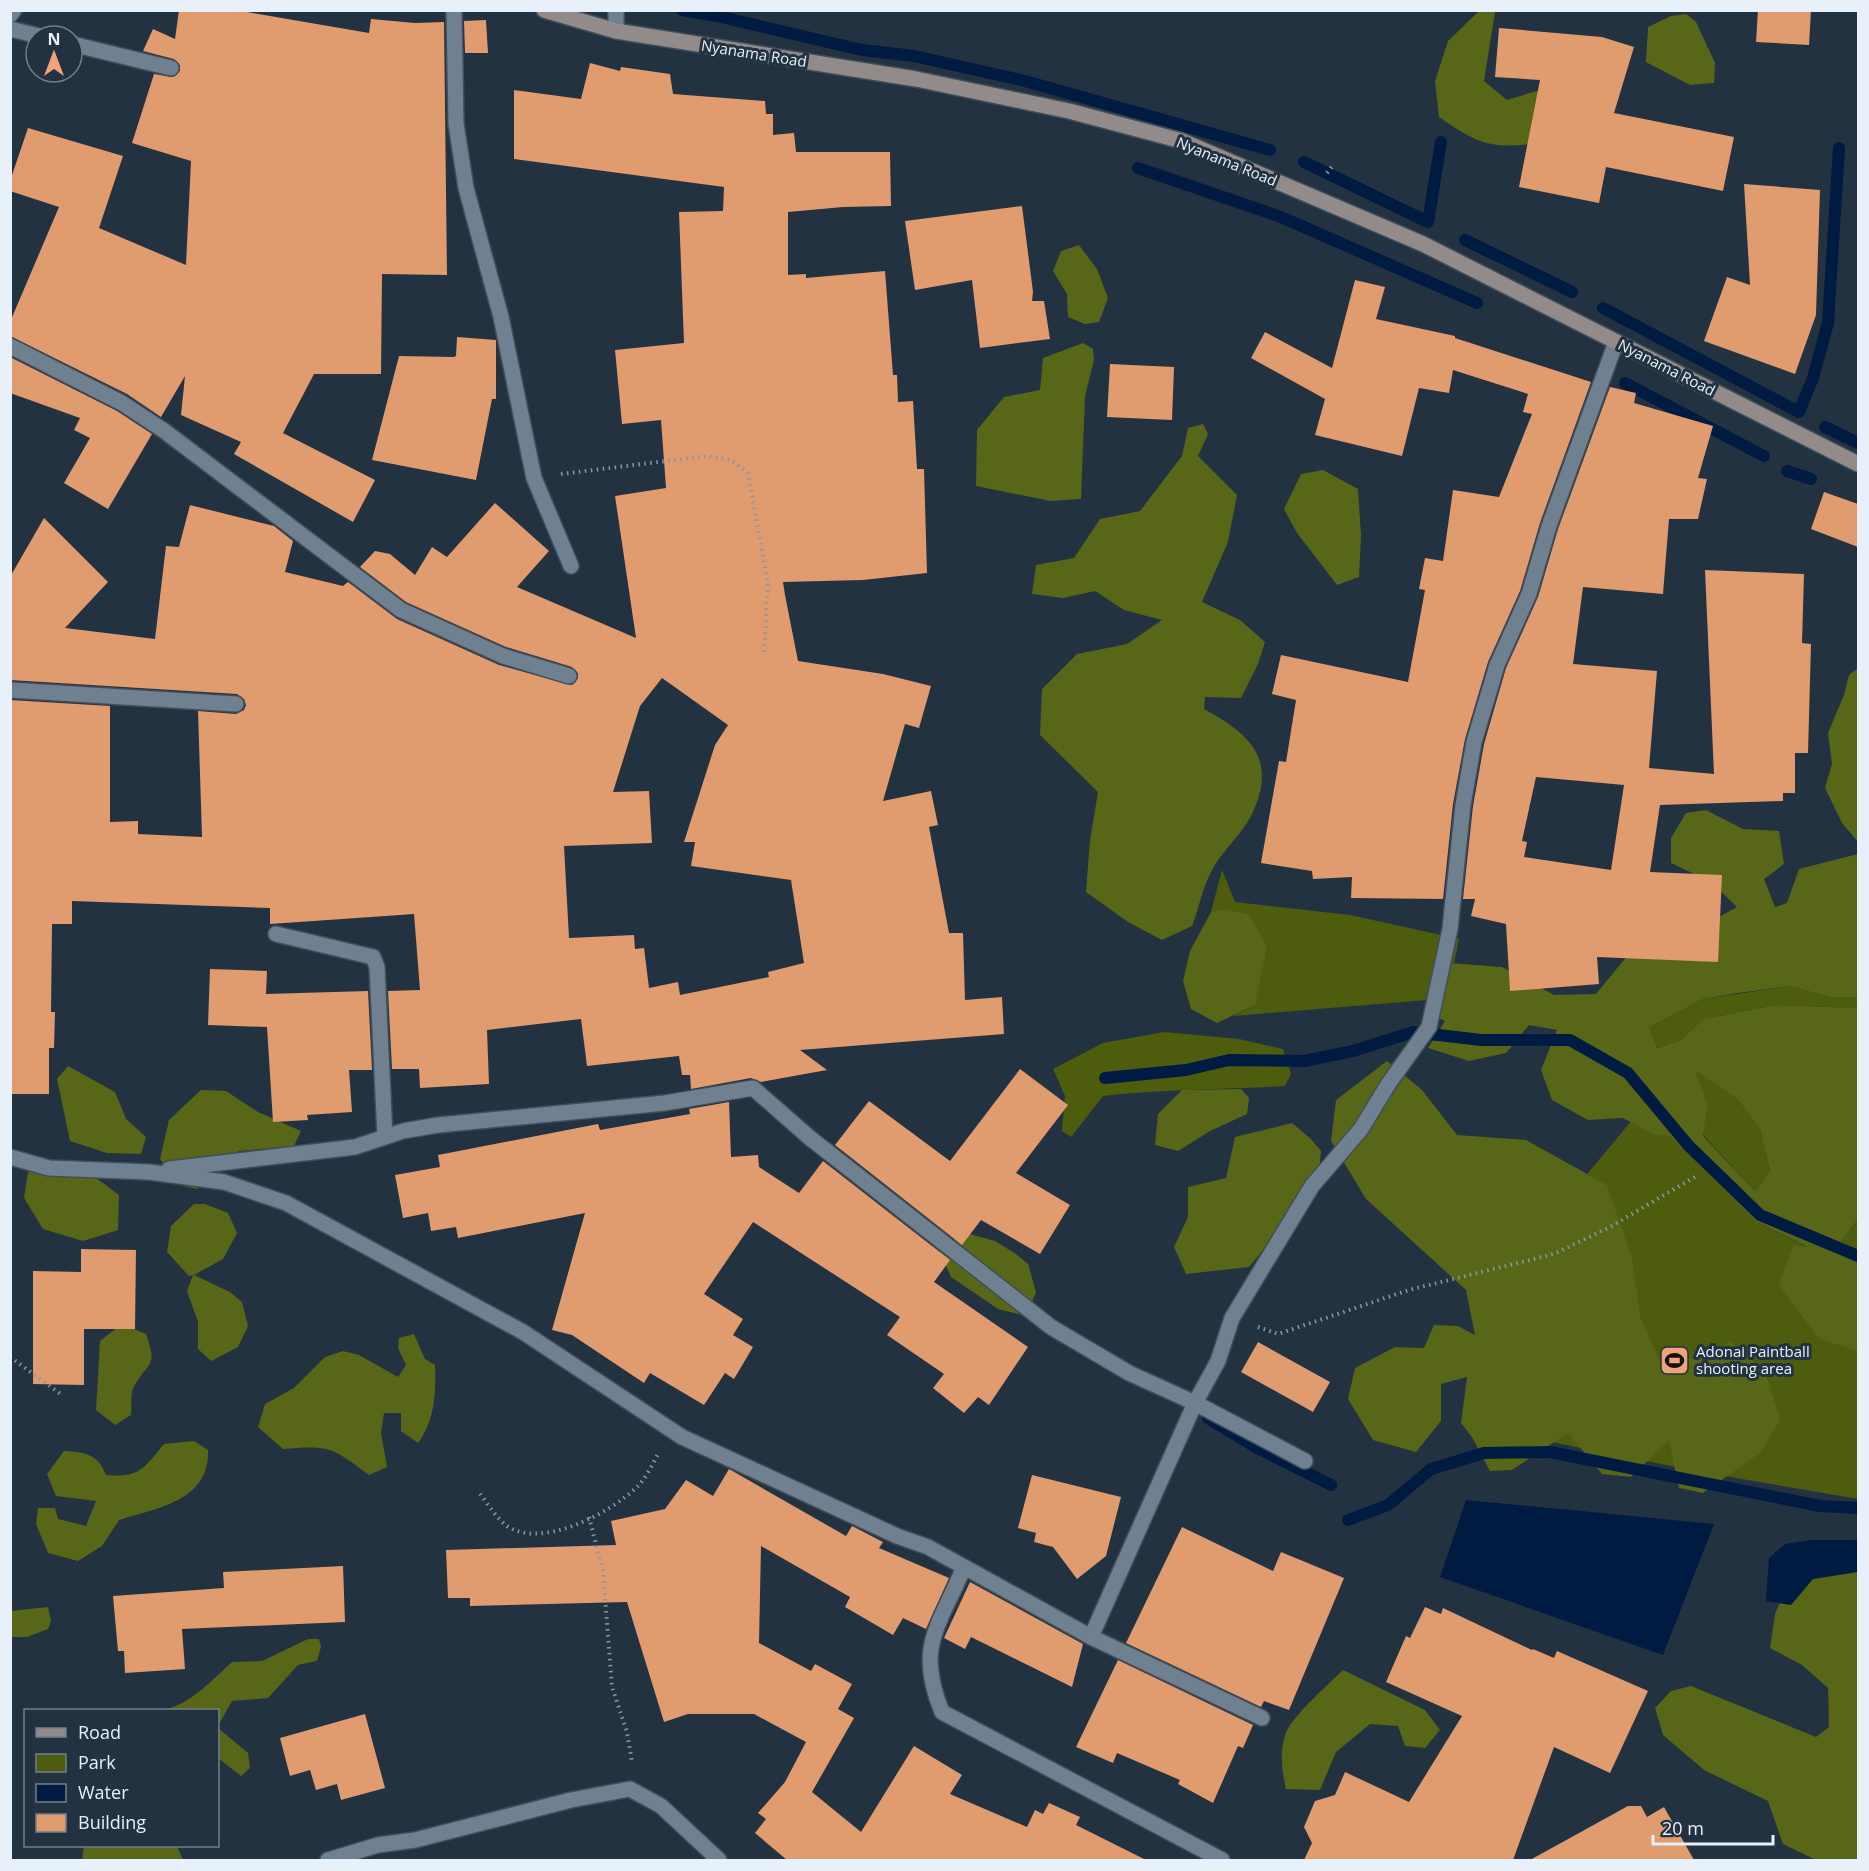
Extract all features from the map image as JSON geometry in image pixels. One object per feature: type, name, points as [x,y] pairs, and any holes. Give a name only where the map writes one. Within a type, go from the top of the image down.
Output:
[{"type":"street","points":[[10,15],[14,10]]},
{"type":"street","points":[[454,10],[456,124],[466,188],[501,317],[534,478],[572,566]]},
{"type":"street","name":"Nyanama Road","points":[[544,10],[616,32],[916,79],[1069,111],[1182,141],[1423,244],[1858,464]]},
{"type":"street","points":[[616,10],[616,32]]},
{"type":"street","points":[[84,47],[171,68]]},
{"type":"street","points":[[1091,1637],[1195,1403],[1218,1361],[1232,1318],[1312,1186],[1361,1129],[1429,1027],[1450,929],[1463,805],[1474,742],[1497,665],[1529,594],[1549,526],[1616,342]]},
{"type":"street","points":[[10,346],[122,403],[163,430],[401,610],[503,656],[569,675]]},
{"type":"street","points":[[10,690],[236,704]]},
{"type":"street","points":[[276,934],[373,957],[377,967],[385,1137]]},
{"type":"street","points":[[148,1172],[355,1147],[385,1137],[438,1125],[665,1103],[753,1088],[818,1145],[1041,1320],[1081,1347],[1305,1461]]},
{"type":"street","points":[[10,1157],[49,1168],[148,1172],[224,1182],[286,1203],[523,1332],[672,1431],[876,1526],[928,1547],[1091,1637],[1262,1718]]},
{"type":"street","points":[[964,1568],[929,1646],[931,1684],[942,1712],[1222,1860]]},
{"type":"street","points":[[328,1860],[378,1845],[415,1840],[615,1790],[630,1790],[661,1806],[719,1860]]},
{"type":"path","points":[[534,478],[707,456],[731,460],[748,473],[768,584],[764,656]]},
{"type":"path","points":[[1232,1318],[1278,1334],[1409,1290],[1554,1254],[1610,1227],[1698,1175]]},
{"type":"path","points":[[10,1357],[62,1395]]},
{"type":"path","points":[[480,1494],[507,1526],[529,1534],[560,1532],[614,1507],[640,1484],[672,1431]]},
{"type":"path","points":[[589,1517],[603,1571],[612,1687],[627,1732],[632,1763],[630,1790]]},
{"type":"green space","points":[[1479,11],[1495,12],[1484,81],[1507,100],[1540,90],[1537,143],[1495,145],[1464,133],[1439,117],[1435,81],[1448,41]]},
{"type":"green space","points":[[1686,14],[1696,22],[1715,63],[1714,83],[1690,85],[1646,62],[1648,27],[1671,16]]},
{"type":"green space","points":[[1079,245],[1097,269],[1108,298],[1099,322],[1085,324],[1068,317],[1067,294],[1053,271],[1061,251]]},
{"type":"green space","points":[[1083,343],[1093,349],[1094,360],[1085,396],[1081,499],[1051,501],[976,486],[977,430],[1004,397],[1040,390],[1043,358]]},
{"type":"green space","points":[[1203,424],[1208,434],[1198,456],[1237,495],[1228,542],[1202,602],[1240,620],[1265,642],[1258,664],[1241,698],[1205,697],[1204,709],[1236,729],[1247,740],[1256,752],[1261,765],[1262,781],[1250,818],[1209,876],[1192,926],[1162,940],[1128,922],[1086,892],[1090,840],[1098,792],[1040,735],[1042,689],[1077,654],[1127,644],[1162,620],[1124,610],[1095,591],[1063,598],[1032,594],[1036,565],[1074,558],[1100,519],[1140,511],[1182,456],[1188,428]]},
{"type":"green space","points":[[1323,470],[1358,489],[1361,536],[1359,577],[1337,585],[1297,533],[1284,509],[1301,474]]},
{"type":"green space","points":[[1858,668],[1858,842],[1842,823],[1825,788],[1832,764],[1828,733],[1844,695],[1849,675]]},
{"type":"green space","points":[[1706,810],[1743,829],[1779,831],[1784,864],[1764,879],[1775,907],[1787,903],[1799,869],[1858,854],[1858,997],[1829,997],[1790,986],[1738,993],[1703,999],[1650,1027],[1657,1048],[1681,1040],[1703,1019],[1775,1005],[1858,1008],[1858,1219],[1841,1242],[1858,1249],[1858,1351],[1819,1339],[1779,1285],[1793,1245],[1808,1247],[1755,1221],[1671,1136],[1655,1135],[1623,1118],[1588,1120],[1552,1100],[1541,1070],[1557,1030],[1529,1025],[1506,1053],[1469,1061],[1428,1048],[1445,1021],[1427,1012],[1429,983],[1450,963],[1502,967],[1554,995],[1596,994],[1628,955],[1690,933],[1737,907],[1711,882],[1671,863],[1671,838],[1686,813]],"holes":[[[1695,1070],[1738,1100],[1760,1129],[1770,1171],[1755,1191],[1703,1136],[1708,1106]]]},
{"type":"green space","points":[[1222,870],[1235,902],[1350,915],[1459,939],[1454,963],[1450,963],[1427,1000],[1233,1016],[1255,1005],[1211,912]]},
{"type":"green space","points":[[1226,909],[1249,915],[1267,946],[1255,1005],[1217,1023],[1191,1009],[1183,981],[1190,951],[1211,912]]},
{"type":"green space","points":[[1790,986],[1829,997],[1858,997],[1858,1008],[1775,1005],[1703,1019],[1681,1040],[1657,1048],[1650,1027],[1703,999]]},
{"type":"green space","points":[[1164,1032],[1239,1039],[1283,1049],[1291,1074],[1285,1086],[1103,1096],[1071,1137],[1062,1131],[1065,1096],[1053,1069],[1103,1043]]},
{"type":"green space","points":[[1387,1061],[1422,1090],[1457,1135],[1526,1140],[1607,1185],[1632,1258],[1640,1316],[1659,1359],[1704,1359],[1730,1341],[1765,1371],[1780,1420],[1760,1453],[1703,1493],[1679,1488],[1669,1440],[1631,1477],[1602,1474],[1568,1433],[1512,1470],[1490,1471],[1472,1437],[1461,1423],[1467,1377],[1441,1384],[1441,1421],[1416,1452],[1373,1440],[1348,1399],[1355,1368],[1395,1347],[1424,1348],[1434,1325],[1458,1326],[1475,1335],[1466,1290],[1366,1199],[1331,1141],[1336,1100]]},
{"type":"green space","points":[[68,1066],[115,1092],[126,1119],[146,1137],[141,1154],[107,1153],[70,1141],[57,1079]]},
{"type":"green space","points":[[1694,1069],[1738,1100],[1760,1129],[1770,1171],[1755,1191],[1703,1135],[1708,1106]]},
{"type":"green space","points":[[1241,1089],[1249,1098],[1247,1114],[1210,1131],[1178,1151],[1155,1145],[1158,1114],[1182,1090]]},
{"type":"green space","points":[[201,1090],[226,1091],[258,1112],[301,1131],[294,1146],[239,1151],[223,1171],[197,1189],[179,1185],[160,1159],[169,1120]]},
{"type":"green space","name":"Adonai Paintball shooting area","points":[[1643,1107],[1755,1221],[1858,1272],[1858,1499],[1701,1472],[1546,1441],[1497,1282]]},
{"type":"green space","points":[[1292,1123],[1321,1151],[1318,1185],[1249,1267],[1186,1274],[1174,1247],[1188,1217],[1188,1187],[1226,1178],[1235,1137]]},
{"type":"green space","points":[[63,1161],[76,1163],[119,1195],[118,1230],[83,1241],[43,1229],[24,1198],[28,1172]]},
{"type":"green space","points":[[194,1204],[205,1204],[228,1213],[237,1233],[223,1259],[194,1275],[230,1292],[242,1302],[248,1326],[238,1347],[211,1361],[198,1349],[198,1322],[187,1291],[193,1275],[189,1276],[167,1252],[171,1226]]},
{"type":"green space","points":[[1858,1219],[1858,1249],[1841,1242]]},
{"type":"green space","points":[[962,1232],[995,1241],[1028,1264],[1036,1292],[1026,1316],[998,1309],[951,1277],[940,1252]]},
{"type":"green space","points":[[122,1324],[146,1334],[151,1358],[148,1367],[133,1389],[131,1415],[115,1425],[96,1410],[100,1341]]},
{"type":"green space","points":[[414,1334],[425,1359],[435,1365],[431,1416],[418,1443],[401,1431],[401,1413],[384,1413],[381,1433],[387,1467],[369,1475],[338,1453],[329,1450],[311,1447],[283,1449],[258,1427],[265,1404],[294,1388],[325,1357],[343,1351],[359,1355],[398,1377],[406,1365],[398,1348],[399,1338]]},
{"type":"green space","points":[[194,1441],[208,1450],[206,1467],[200,1481],[191,1491],[164,1506],[119,1520],[102,1546],[78,1561],[48,1553],[36,1524],[38,1508],[55,1508],[58,1519],[86,1526],[96,1501],[56,1496],[47,1474],[64,1451],[78,1452],[95,1458],[106,1475],[117,1476],[140,1470],[164,1444]]},
{"type":"green space","points":[[1858,1562],[1858,1860],[1816,1860],[1783,1844],[1768,1801],[1704,1770],[1663,1735],[1655,1708],[1671,1691],[1691,1686],[1816,1737],[1829,1727],[1828,1688],[1802,1665],[1770,1648],[1775,1614],[1787,1586]]},
{"type":"green space","points":[[48,1607],[51,1621],[48,1629],[27,1637],[11,1637],[11,1611]]},
{"type":"green space","points":[[308,1639],[319,1639],[321,1647],[317,1661],[298,1665],[268,1698],[232,1701],[219,1724],[219,1709],[165,1709],[189,1699],[232,1662],[262,1661]]},
{"type":"green space","points":[[1343,1670],[1425,1710],[1440,1730],[1425,1748],[1405,1746],[1398,1726],[1370,1724],[1336,1752],[1320,1790],[1286,1789],[1282,1754],[1286,1733],[1303,1709]]},
{"type":"green space","points":[[219,1729],[248,1753],[250,1768],[241,1776],[219,1759]]},
{"type":"green space","points":[[84,1847],[177,1847],[183,1860],[82,1860]]},
{"type":"water","points":[[1466,1500],[1714,1524],[1663,1655],[1440,1577]]},
{"type":"water","points":[[1812,1540],[1858,1540],[1858,1572],[1813,1579],[1791,1605],[1766,1601],[1769,1558],[1785,1544]]},
{"type":"building","points":[[179,10],[235,10],[369,33],[371,19],[415,23],[444,22],[447,275],[382,274],[381,374],[314,374],[283,433],[375,480],[353,522],[234,454],[241,442],[181,415],[185,376],[161,417],[127,394],[10,336],[10,322],[59,207],[10,191],[10,181],[28,128],[123,156],[99,228],[186,265],[191,161],[132,143],[154,74],[173,77],[180,71],[180,65],[174,59],[143,51],[153,29],[175,39]]},
{"type":"building","points":[[1758,10],[1811,10],[1809,45],[1756,42]]},
{"type":"building","points":[[486,20],[488,53],[465,53],[464,21]]},
{"type":"building","points":[[1499,28],[1602,37],[1634,47],[1614,113],[1734,137],[1723,191],[1606,167],[1599,203],[1519,187],[1540,80],[1495,77]]},
{"type":"building","points":[[590,63],[620,71],[621,67],[670,74],[673,94],[765,101],[766,114],[773,114],[773,135],[794,133],[796,152],[890,152],[891,206],[788,212],[788,275],[806,274],[806,278],[885,271],[893,375],[897,375],[898,402],[913,401],[917,469],[924,469],[927,573],[863,580],[783,582],[798,661],[883,674],[931,686],[919,728],[905,724],[883,801],[931,791],[938,825],[929,827],[949,933],[963,933],[965,1000],[1002,997],[1004,1034],[800,1050],[827,1070],[761,1082],[751,1078],[691,1089],[690,1075],[682,1075],[679,1056],[587,1066],[581,1019],[487,1030],[489,1084],[420,1088],[419,1069],[392,1069],[388,991],[420,990],[414,914],[270,924],[270,908],[72,901],[72,924],[52,924],[51,1012],[55,1012],[54,1048],[49,1048],[49,1094],[10,1094],[10,700],[110,706],[110,822],[138,821],[138,834],[202,837],[198,711],[236,714],[244,710],[246,705],[244,699],[237,694],[10,680],[10,577],[44,518],[108,582],[65,628],[155,639],[166,546],[179,547],[190,505],[274,526],[293,541],[285,572],[343,586],[348,582],[397,619],[499,665],[572,685],[578,678],[578,673],[572,667],[506,647],[406,602],[360,567],[375,551],[390,554],[415,575],[432,547],[447,557],[495,503],[549,551],[517,587],[636,638],[615,496],[666,488],[661,420],[622,424],[615,350],[684,343],[679,212],[723,211],[724,187],[514,159],[514,90],[581,99]],"holes":[[[662,678],[728,725],[715,745],[684,842],[695,842],[691,866],[791,880],[804,963],[768,972],[769,977],[680,995],[678,982],[649,988],[644,948],[635,949],[634,935],[569,938],[564,846],[652,843],[649,791],[613,792],[640,706]]]},
{"type":"building","points":[[1744,184],[1820,190],[1816,315],[1795,374],[1704,341],[1727,277],[1750,285]]},
{"type":"building","points":[[1022,206],[1033,292],[1032,301],[1044,301],[1050,339],[980,348],[972,280],[915,290],[905,221]]},
{"type":"building","points":[[1355,280],[1385,287],[1376,319],[1455,336],[1455,338],[1591,382],[1540,523],[1520,591],[1488,662],[1465,739],[1453,804],[1443,899],[1351,898],[1352,877],[1313,879],[1312,871],[1261,863],[1279,761],[1286,762],[1296,700],[1272,694],[1281,655],[1408,682],[1425,590],[1419,589],[1425,558],[1443,561],[1453,490],[1499,497],[1532,414],[1523,412],[1528,394],[1453,370],[1449,393],[1419,388],[1402,456],[1315,435],[1325,399],[1251,358],[1265,332],[1332,368]]},
{"type":"building","points":[[457,337],[496,340],[496,399],[492,399],[476,480],[372,460],[399,356],[454,357],[456,356]]},
{"type":"building","points":[[10,357],[117,411],[152,434],[108,509],[64,483],[90,438],[74,430],[80,418],[10,393]]},
{"type":"building","points":[[1110,364],[1174,367],[1172,420],[1107,417]]},
{"type":"building","points":[[1610,387],[1636,393],[1634,403],[1713,426],[1698,478],[1707,479],[1698,519],[1669,519],[1663,594],[1583,587],[1573,664],[1657,671],[1649,768],[1714,774],[1705,570],[1804,574],[1802,643],[1811,644],[1808,753],[1795,753],[1795,793],[1783,793],[1783,801],[1660,805],[1650,872],[1722,875],[1718,962],[1597,957],[1599,984],[1510,991],[1506,924],[1471,916],[1475,899],[1463,899],[1473,806],[1484,744],[1506,668],[1538,597],[1558,529]],"holes":[[[1536,777],[1624,785],[1611,870],[1524,857],[1527,842],[1522,841]]]},
{"type":"building","points":[[1824,492],[1858,504],[1858,547],[1811,529]]},
{"type":"building","points":[[210,969],[267,971],[266,994],[368,991],[372,1070],[349,1070],[352,1112],[307,1115],[308,1120],[273,1122],[267,1027],[208,1025]]},
{"type":"building","points":[[1020,1069],[1068,1105],[1016,1173],[1070,1205],[1040,1254],[981,1220],[962,1245],[835,1145],[869,1101],[950,1161]]},
{"type":"building","points":[[729,1102],[731,1157],[758,1155],[759,1167],[799,1193],[823,1161],[950,1260],[934,1282],[1028,1347],[989,1405],[978,1397],[964,1413],[933,1388],[944,1374],[887,1335],[900,1317],[753,1222],[704,1294],[743,1319],[733,1335],[753,1347],[734,1379],[725,1373],[704,1405],[650,1373],[644,1383],[572,1335],[552,1330],[585,1213],[458,1238],[456,1227],[431,1231],[428,1213],[403,1218],[395,1175],[440,1167],[438,1155],[598,1124],[600,1130],[690,1114],[689,1109]]},
{"type":"building","points":[[81,1249],[136,1250],[135,1329],[84,1329],[84,1385],[33,1384],[33,1271],[81,1272]]},
{"type":"building","points":[[1258,1342],[1330,1382],[1313,1412],[1241,1372]]},
{"type":"building","points":[[729,1469],[846,1536],[852,1526],[883,1542],[879,1548],[949,1578],[926,1629],[903,1618],[893,1635],[845,1607],[850,1597],[761,1546],[759,1643],[811,1671],[815,1664],[852,1684],[838,1709],[854,1718],[812,1792],[861,1832],[914,1746],[962,1775],[950,1794],[1027,1827],[1035,1810],[1043,1814],[1049,1803],[1080,1817],[1076,1825],[1146,1860],[787,1860],[755,1833],[766,1819],[758,1813],[785,1782],[806,1742],[754,1714],[688,1714],[664,1722],[627,1602],[470,1606],[470,1598],[448,1598],[446,1550],[616,1545],[611,1521],[665,1509],[686,1480],[713,1496]]},
{"type":"building","points":[[1032,1475],[1121,1497],[1106,1556],[1077,1579],[1053,1547],[1034,1542],[1036,1533],[1018,1528]]},
{"type":"building","points":[[1182,1527],[1273,1571],[1281,1552],[1344,1578],[1289,1710],[1264,1701],[1261,1707],[1126,1643]]},
{"type":"building","points":[[343,1566],[345,1622],[182,1629],[185,1669],[125,1673],[124,1651],[118,1651],[113,1596],[224,1588],[223,1572]]},
{"type":"building","points":[[970,1582],[1083,1644],[1072,1687],[971,1637],[965,1649],[944,1638]]},
{"type":"building","points":[[1425,1607],[1441,1614],[1443,1608],[1532,1650],[1554,1658],[1557,1651],[1648,1691],[1610,1773],[1554,1747],[1513,1860],[1304,1860],[1312,1843],[1304,1827],[1315,1801],[1335,1795],[1345,1772],[1409,1802],[1462,1716],[1386,1682],[1406,1636],[1410,1638]]},
{"type":"building","points":[[1118,1660],[1253,1725],[1243,1748],[1238,1746],[1213,1803],[1178,1784],[1180,1780],[1117,1753],[1113,1763],[1076,1747]]},
{"type":"building","points":[[365,1714],[385,1788],[341,1800],[337,1784],[316,1790],[310,1770],[290,1776],[280,1738]]},
{"type":"building","points":[[1628,1806],[1641,1806],[1647,1817],[1664,1807],[1694,1860],[1530,1860]]},
{"type":"waterway","points":[[682,10],[862,50],[914,56],[1025,81],[1270,150]]},
{"type":"waterway","points":[[1304,162],[1428,222],[1441,142]]},
{"type":"waterway","points":[[1603,308],[1799,412],[1813,378],[1828,323],[1839,148]]},
{"type":"waterway","points":[[1138,168],[1281,217],[1477,303]]},
{"type":"waterway","points":[[1465,240],[1572,292]]},
{"type":"waterway","points":[[1625,383],[1764,456]]},
{"type":"waterway","points":[[1825,427],[1858,443]]},
{"type":"waterway","points":[[1787,471],[1811,479]]},
{"type":"waterway","points":[[1105,1078],[1186,1070],[1229,1060],[1304,1061],[1353,1051],[1413,1032],[1481,1040],[1570,1040],[1628,1073],[1688,1145],[1760,1215],[1858,1256]]},
{"type":"waterway","points":[[1208,1418],[1259,1449],[1331,1485]]},
{"type":"waterway","points":[[1348,1520],[1388,1505],[1431,1469],[1484,1453],[1550,1452],[1820,1506],[1858,1508]]},
{"type":"place","name":"Adonai Paintball shooting area","points":[[1675,1360]]}]
